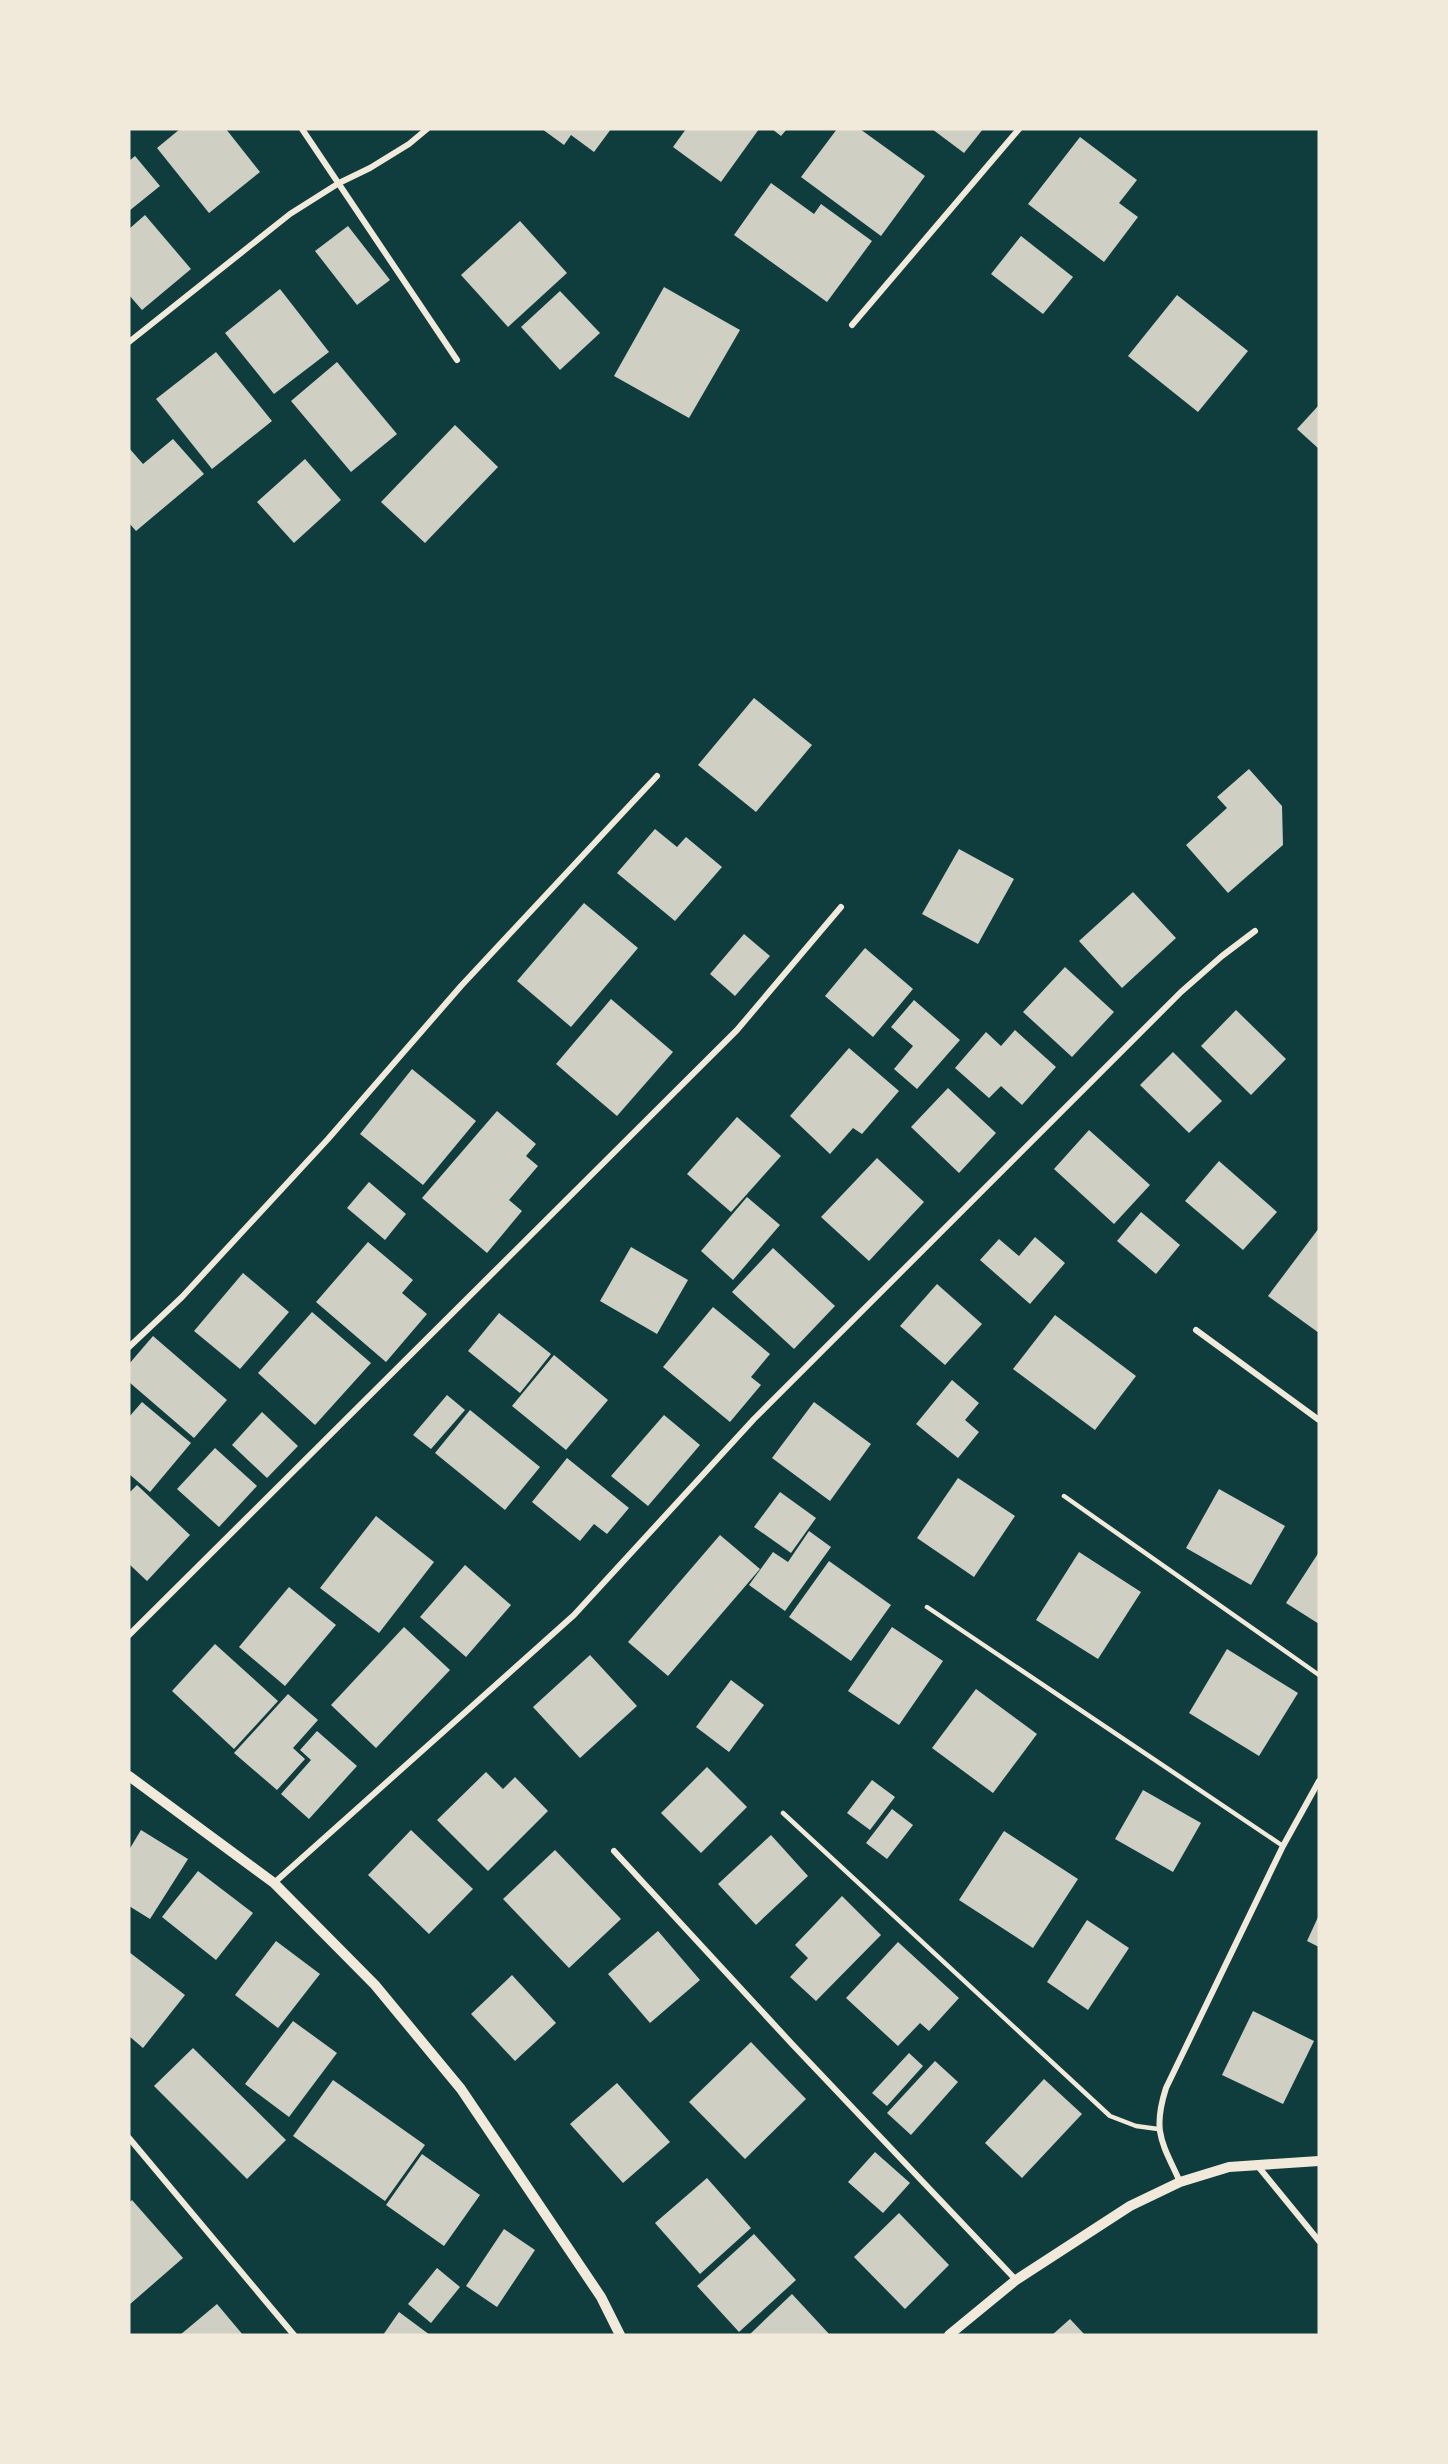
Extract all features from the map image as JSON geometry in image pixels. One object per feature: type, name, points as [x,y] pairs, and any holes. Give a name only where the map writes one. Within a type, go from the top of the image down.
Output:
[{"type":"street","points":[[302,129],[457,360]]},
{"type":"street","points":[[129,342],[290,214],[339,183],[370,168],[409,144],[427,129]]},
{"type":"street","points":[[852,325],[1019,129]]},
{"type":"street","points":[[129,1347],[182,1297],[296,1174],[460,986],[657,776]]},
{"type":"street","points":[[129,1635],[737,1030],[841,907]]},
{"type":"street","points":[[274,1883],[574,1615],[754,1419],[1101,1075],[1181,992],[1255,931]]},
{"type":"street","points":[[1196,1330],[1319,1419]]},
{"type":"street","points":[[130,1778],[274,1883],[375,1985],[461,2089],[601,2297],[620,2335]]},
{"type":"street","points":[[1180,2182],[1158,2129],[1159,2109],[1166,2088],[1283,1846],[1319,1781]]},
{"type":"street","points":[[614,1851],[792,2044],[1016,2280]]},
{"type":"street","points":[[129,2138],[294,2335]]},
{"type":"street","points":[[949,2335],[1016,2280],[1130,2206],[1180,2182],[1229,2167],[1319,2161]]},
{"type":"street","points":[[1257,2165],[1319,2241]]},
{"type":"lane","points":[[1064,1496],[1319,1675]]},
{"type":"lane","points":[[927,1607],[1283,1846]]},
{"type":"lane","points":[[783,1813],[1110,2116],[1137,2126],[1158,2129]]},
{"type":"building","points":[[180,129],[226,129],[260,172],[209,213],[157,148]]},
{"type":"building","points":[[542,129],[611,129],[594,152],[571,135],[564,145]]},
{"type":"building","points":[[686,129],[759,129],[721,182],[673,147]]},
{"type":"building","points":[[772,129],[787,129],[781,136]]},
{"type":"building","points":[[837,129],[860,129],[925,176],[881,236],[801,177]]},
{"type":"building","points":[[932,129],[983,129],[964,153]]},
{"type":"building","points":[[1080,137],[1137,180],[1119,203],[1138,217],[1104,262],[1028,204]]},
{"type":"building","points":[[135,156],[160,186],[129,211],[129,161]]},
{"type":"building","points":[[771,183],[814,214],[821,204],[872,241],[827,302],[734,235]]},
{"type":"building","points":[[145,215],[191,269],[142,310],[129,295],[129,229]]},
{"type":"building","points":[[520,221],[567,273],[508,327],[461,275]]},
{"type":"building","points":[[348,226],[390,280],[357,305],[315,251]]},
{"type":"building","points":[[1021,236],[1073,277],[1043,314],[991,274]]},
{"type":"building","points":[[664,287],[740,330],[689,418],[614,376]]},
{"type":"building","points":[[280,289],[329,352],[274,394],[225,333]]},
{"type":"building","points":[[560,291],[600,333],[560,370],[521,327]]},
{"type":"building","points":[[1177,295],[1248,351],[1198,412],[1128,356]]},
{"type":"building","points":[[216,352],[272,421],[212,469],[156,399]]},
{"type":"building","points":[[337,362],[397,434],[351,472],[291,401]]},
{"type":"building","points":[[1319,405],[1319,449],[1297,429]]},
{"type":"building","points":[[455,425],[498,467],[425,543],[381,502]]},
{"type":"building","points":[[173,439],[204,474],[136,531],[129,523],[129,448],[143,464]]},
{"type":"building","points":[[305,459],[341,500],[294,543],[257,502]]},
{"type":"building","points":[[754,698],[812,745],[756,812],[698,765]]},
{"type":"building","points":[[1249,769],[1282,806],[1283,845],[1228,893],[1186,845],[1227,808],[1217,797]]},
{"type":"building","points":[[655,829],[677,847],[686,837],[722,867],[675,921],[617,873]]},
{"type":"building","points":[[959,849],[1014,879],[978,944],[922,914]]},
{"type":"building","points":[[1133,892],[1176,938],[1122,988],[1079,941]]},
{"type":"building","points":[[584,903],[638,948],[571,1027],[517,981]]},
{"type":"building","points":[[744,934],[770,956],[735,996],[710,974]]},
{"type":"building","points":[[865,948],[913,989],[873,1037],[825,996]]},
{"type":"building","points":[[1065,967],[1114,1012],[1072,1057],[1023,1012]]},
{"type":"building","points":[[611,999],[673,1052],[617,1116],[556,1064]]},
{"type":"building","points":[[914,1000],[960,1040],[917,1089],[894,1069],[913,1046],[891,1027]]},
{"type":"building","points":[[1236,1010],[1286,1059],[1251,1095],[1201,1046]]},
{"type":"building","points":[[1015,1030],[1056,1067],[1022,1105],[1001,1086],[989,1098],[955,1068],[986,1032],[1001,1046]]},
{"type":"building","points":[[849,1048],[899,1091],[862,1134],[853,1128],[830,1154],[790,1116]]},
{"type":"building","points":[[1173,1052],[1222,1101],[1189,1133],[1140,1085]]},
{"type":"building","points":[[412,1069],[476,1121],[423,1185],[360,1134]]},
{"type":"building","points":[[948,1088],[996,1133],[959,1173],[911,1127]]},
{"type":"building","points":[[497,1111],[536,1144],[526,1156],[538,1166],[509,1200],[522,1211],[487,1253],[422,1198]]},
{"type":"building","points":[[737,1117],[781,1156],[731,1212],[687,1174]]},
{"type":"building","points":[[1089,1130],[1150,1185],[1114,1224],[1054,1169]]},
{"type":"building","points":[[877,1158],[924,1202],[869,1261],[821,1217]]},
{"type":"building","points":[[1219,1161],[1277,1212],[1243,1250],[1185,1201]]},
{"type":"building","points":[[369,1182],[406,1214],[385,1240],[347,1208]]},
{"type":"building","points":[[747,1197],[780,1225],[733,1280],[701,1251]]},
{"type":"building","points":[[1141,1212],[1180,1245],[1156,1274],[1117,1241]]},
{"type":"building","points":[[1319,1228],[1319,1333],[1268,1296]]},
{"type":"building","points":[[1035,1237],[1065,1263],[1030,1304],[980,1260],[999,1239],[1019,1256]]},
{"type":"building","points":[[368,1242],[413,1280],[402,1293],[427,1314],[386,1362],[316,1302]]},
{"type":"building","points":[[631,1247],[688,1280],[657,1334],[600,1301]]},
{"type":"building","points":[[773,1248],[835,1306],[794,1349],[732,1292]]},
{"type":"building","points":[[243,1273],[289,1312],[240,1369],[194,1331]]},
{"type":"building","points":[[937,1284],[982,1324],[945,1365],[900,1326]]},
{"type":"building","points":[[713,1307],[770,1354],[751,1377],[761,1385],[730,1422],[663,1367]]},
{"type":"building","points":[[312,1312],[371,1363],[315,1425],[258,1373]]},
{"type":"building","points":[[499,1313],[551,1354],[520,1393],[468,1351]]},
{"type":"building","points":[[1055,1315],[1136,1376],[1095,1430],[1013,1369]]},
{"type":"building","points":[[153,1336],[227,1400],[194,1438],[129,1382],[129,1364]]},
{"type":"building","points":[[554,1355],[608,1400],[566,1450],[512,1406]]},
{"type":"building","points":[[952,1380],[979,1403],[965,1420],[979,1432],[958,1458],[916,1424]]},
{"type":"building","points":[[447,1395],[465,1410],[431,1449],[413,1435]]},
{"type":"building","points":[[142,1402],[191,1443],[150,1492],[129,1474],[129,1417]]},
{"type":"building","points":[[814,1402],[871,1444],[830,1501],[772,1458]]},
{"type":"building","points":[[470,1410],[540,1467],[505,1510],[435,1453]]},
{"type":"building","points":[[262,1412],[298,1446],[267,1478],[232,1445]]},
{"type":"building","points":[[664,1415],[700,1445],[648,1506],[611,1476]]},
{"type":"building","points":[[215,1448],[257,1486],[219,1527],[177,1489]]},
{"type":"building","points":[[567,1458],[629,1508],[607,1534],[594,1524],[580,1541],[532,1502]]},
{"type":"building","points":[[958,1478],[1015,1516],[974,1577],[917,1538]]},
{"type":"building","points":[[137,1485],[190,1535],[147,1581],[129,1564],[129,1493]]},
{"type":"building","points":[[1219,1489],[1285,1526],[1251,1585],[1186,1548]]},
{"type":"building","points":[[780,1492],[816,1518],[791,1553],[754,1527]]},
{"type":"building","points":[[376,1516],[434,1562],[379,1633],[320,1588]]},
{"type":"building","points":[[809,1531],[831,1547],[785,1611],[749,1585],[773,1552],[788,1562]]},
{"type":"building","points":[[720,1535],[760,1569],[668,1676],[628,1642]]},
{"type":"building","points":[[1079,1552],[1141,1592],[1098,1659],[1036,1620]]},
{"type":"building","points":[[1319,1552],[1319,1624],[1286,1603]]},
{"type":"building","points":[[829,1561],[891,1605],[851,1661],[789,1617]]},
{"type":"building","points":[[465,1565],[511,1605],[466,1657],[420,1617]]},
{"type":"building","points":[[289,1587],[336,1625],[285,1686],[239,1647]]},
{"type":"building","points":[[404,1627],[450,1670],[376,1748],[331,1705]]},
{"type":"building","points":[[892,1627],[943,1661],[899,1725],[848,1691]]},
{"type":"building","points":[[215,1644],[278,1701],[234,1749],[172,1691]]},
{"type":"building","points":[[1227,1649],[1298,1693],[1259,1756],[1189,1713]]},
{"type":"building","points":[[590,1655],[637,1706],[580,1758],[533,1707]]},
{"type":"building","points":[[731,1680],[764,1705],[729,1752],[696,1727]]},
{"type":"building","points":[[976,1689],[1037,1734],[993,1793],[932,1748]]},
{"type":"building","points":[[288,1694],[318,1720],[293,1748],[305,1759],[277,1790],[234,1753]]},
{"type":"building","points":[[317,1731],[357,1766],[309,1819],[281,1794],[311,1760],[300,1750]]},
{"type":"building","points":[[707,1767],[747,1807],[701,1853],[661,1813]]},
{"type":"building","points":[[486,1772],[503,1789],[515,1777],[548,1811],[488,1871],[437,1820]]},
{"type":"building","points":[[872,1780],[895,1797],[870,1830],[847,1813]]},
{"type":"building","points":[[1143,1790],[1201,1823],[1173,1872],[1115,1839]]},
{"type":"building","points":[[892,1809],[913,1825],[887,1859],[866,1843]]},
{"type":"building","points":[[141,1830],[188,1859],[150,1919],[129,1906],[129,1850]]},
{"type":"building","points":[[411,1830],[473,1889],[429,1934],[368,1875]]},
{"type":"building","points":[[1004,1831],[1078,1879],[1033,1948],[959,1900]]},
{"type":"building","points":[[771,1835],[808,1876],[756,1925],[718,1884]]},
{"type":"building","points":[[555,1850],[621,1919],[569,1968],[503,1899]]},
{"type":"building","points":[[198,1871],[253,1913],[216,1960],[162,1917]]},
{"type":"building","points":[[842,1896],[881,1935],[816,2001],[790,1977],[808,1958],[795,1945]]},
{"type":"building","points":[[1319,1915],[1319,1947],[1307,1941]]},
{"type":"building","points":[[1087,1920],[1129,1948],[1088,2010],[1047,1982]]},
{"type":"building","points":[[658,1931],[700,1980],[650,2023],[608,1974]]},
{"type":"building","points":[[276,1941],[320,1974],[278,2028],[235,1995]]},
{"type":"building","points":[[898,1942],[959,1998],[929,2031],[920,2023],[898,2046],[846,1998]]},
{"type":"building","points":[[129,1952],[185,1995],[143,2048],[129,2036]]},
{"type":"building","points":[[512,1975],[556,2023],[515,2061],[471,2014]]},
{"type":"building","points":[[1253,2011],[1314,2041],[1283,2104],[1222,2075]]},
{"type":"building","points":[[293,2021],[337,2053],[289,2117],[245,2084]]},
{"type":"building","points":[[751,2042],[806,2099],[745,2159],[689,2102]]},
{"type":"building","points":[[193,2048],[286,2140],[247,2179],[154,2086]]},
{"type":"building","points":[[909,2053],[923,2066],[887,2106],[872,2093]]},
{"type":"building","points":[[935,2061],[958,2082],[911,2135],[887,2113]]},
{"type":"building","points":[[1044,2079],[1082,2114],[1022,2178],[985,2143]]},
{"type":"building","points":[[333,2080],[425,2145],[385,2201],[293,2136]]},
{"type":"building","points":[[617,2083],[670,2142],[623,2183],[570,2124]]},
{"type":"building","points":[[875,2152],[910,2183],[883,2213],[848,2182]]},
{"type":"building","points":[[422,2154],[480,2195],[444,2246],[386,2205]]},
{"type":"building","points":[[707,2178],[751,2228],[700,2274],[655,2223]]},
{"type":"building","points":[[132,2200],[183,2258],[129,2305],[129,2203]]},
{"type":"building","points":[[899,2213],[949,2265],[905,2309],[854,2257]]},
{"type":"building","points":[[504,2229],[535,2250],[497,2307],[466,2286]]},
{"type":"building","points":[[754,2234],[796,2280],[739,2332],[697,2286]]},
{"type":"building","points":[[437,2268],[460,2287],[431,2323],[408,2304]]},
{"type":"building","points":[[792,2294],[830,2335],[749,2335]]},
{"type":"building","points":[[217,2304],[243,2335],[180,2335]]},
{"type":"building","points":[[399,2312],[430,2335],[383,2335]]},
{"type":"building","points":[[1070,2319],[1085,2335],[1052,2335]]}]
